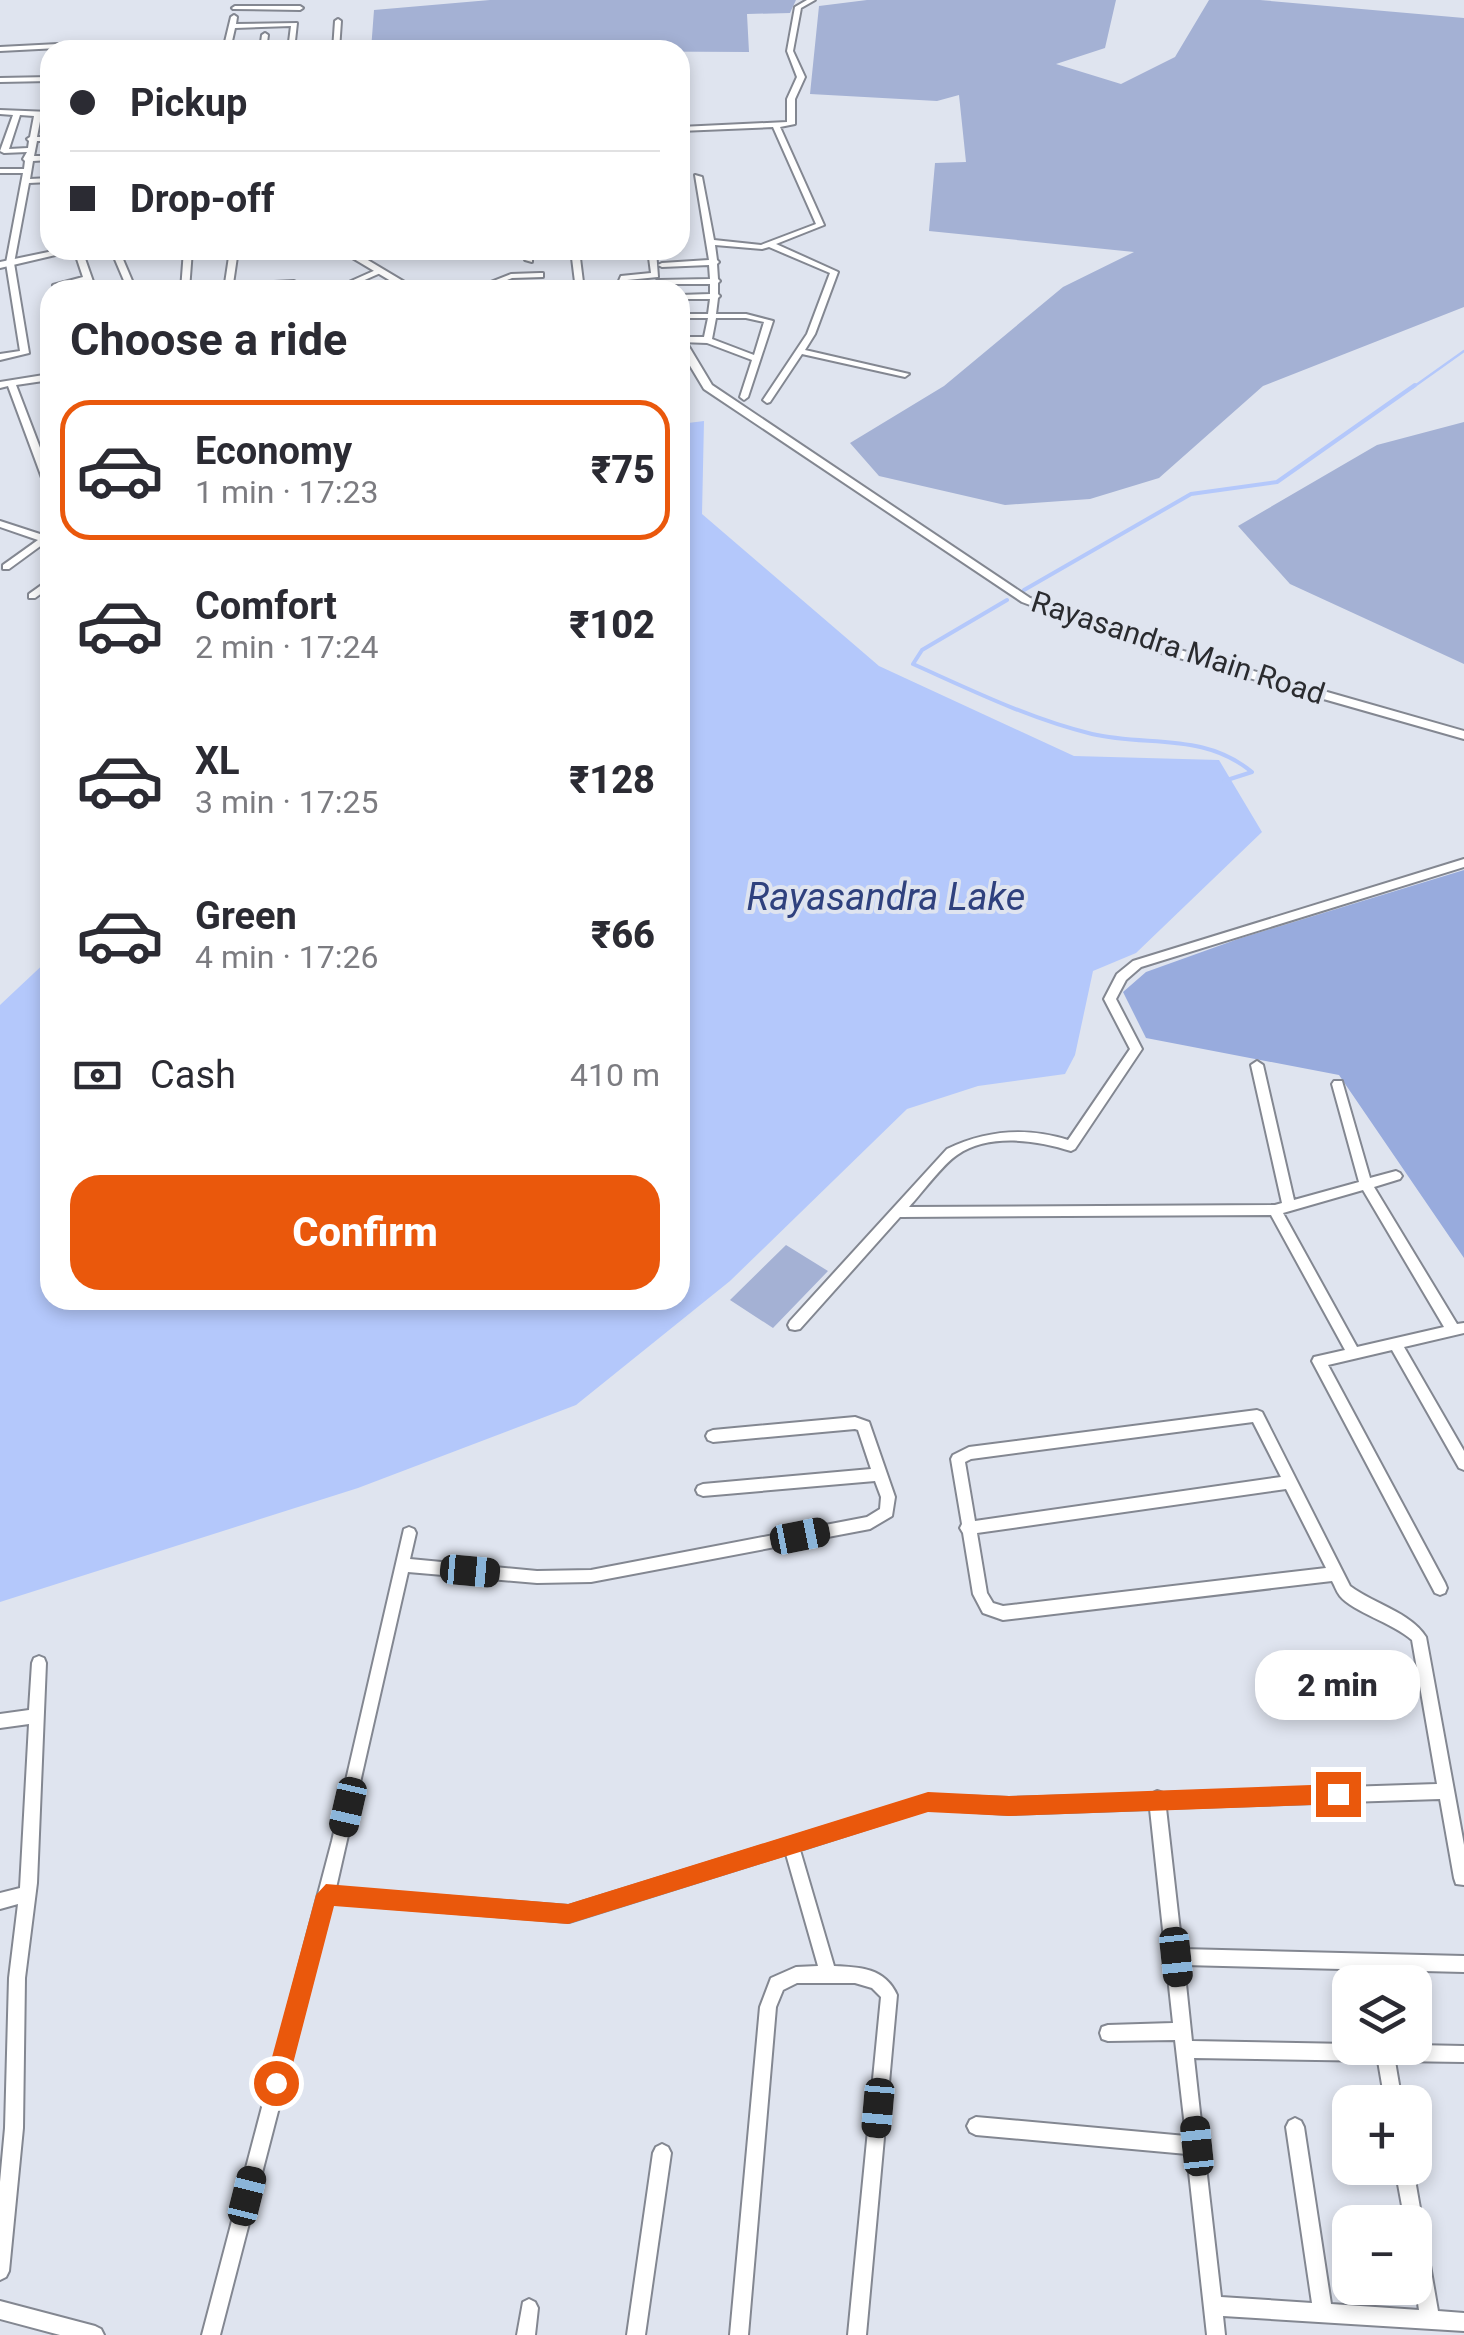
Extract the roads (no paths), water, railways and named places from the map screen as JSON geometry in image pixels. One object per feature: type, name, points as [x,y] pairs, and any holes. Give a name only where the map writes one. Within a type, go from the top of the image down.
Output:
[{"type":"street","points":[[690,129],[792,122],[791,98],[801,77],[790,51],[798,6],[812,0]]},
{"type":"street","points":[[229,40],[235,4],[300,8]]},
{"type":"street","points":[[337,40],[338,21]]},
{"type":"street","points":[[233,26],[295,24],[293,40]]},
{"type":"street","points":[[265,40],[266,35]]},
{"type":"street","points":[[0,48],[40,47]]},
{"type":"street","points":[[0,80],[40,80]]},
{"type":"street","points":[[0,112],[38,114],[5,264],[26,358],[0,358]]},
{"type":"street","points":[[17,113],[2,152],[40,156]]},
{"type":"street","points":[[772,245],[820,225],[776,125]]},
{"type":"street","points":[[32,139],[40,139]]},
{"type":"street","points":[[0,172],[26,170]]},
{"type":"street","points":[[698,177],[715,262],[716,296],[708,340]]},
{"type":"street","points":[[25,181],[40,180]]},
{"type":"street","points":[[712,242],[772,245],[834,272],[799,352],[767,400]]},
{"type":"street","points":[[5,264],[40,257]]},
{"type":"street","points":[[78,280],[88,278],[80,260]]},
{"type":"street","points":[[362,260],[396,280]]},
{"type":"street","points":[[623,280],[655,275],[653,260]]},
{"type":"street","points":[[662,264],[715,262]]},
{"type":"street","points":[[359,280],[381,271]]},
{"type":"street","points":[[502,280],[509,272],[540,275]]},
{"type":"street","points":[[690,281],[716,280]]},
{"type":"street","points":[[690,297],[716,296]]},
{"type":"street","points":[[690,316],[770,321],[744,397]]},
{"type":"street","points":[[0,329],[18,326]]},
{"type":"street","points":[[690,340],[708,340],[755,358]]},
{"type":"street","points":[[799,352],[905,374]]},
{"type":"street","name":"Rayasandra Main Road","points":[[690,357],[708,387],[1007,591],[1130,639],[1464,735]]},
{"type":"street","points":[[40,379],[5,384],[40,463]]},
{"type":"street","points":[[0,524],[40,535]]},
{"type":"street","points":[[6,567],[40,542]]},
{"type":"street","points":[[32,596],[40,590]]},
{"type":"street","points":[[796,1326],[951,1152],[974,1142],[1028,1136],[1070,1146],[1136,1048],[1110,999],[1121,977],[1137,964],[1464,863]]},
{"type":"street","points":[[1257,1064],[1282,1208],[1354,1353]]},
{"type":"street","points":[[1338,1084],[1366,1184],[1458,1329],[1319,1361],[1440,1588]]},
{"type":"street","points":[[897,1212],[1282,1208],[1396,1176]]},
{"type":"street","points":[[1395,1344],[1464,1464]]},
{"type":"street","points":[[1334,1574],[1003,1613],[988,1608],[980,1594],[956,1468],[958,1458],[969,1453],[1257,1416],[1334,1574],[1358,1602],[1402,1619],[1419,1636],[1462,1878]]},
{"type":"street","points":[[402,1565],[537,1577],[591,1576],[870,1524],[887,1512],[881,1474],[864,1426],[855,1423],[713,1436]]},
{"type":"street","points":[[703,1490],[881,1474]]},
{"type":"street","points":[[966,1528],[1290,1482]]},
{"type":"street","points":[[211,2335],[326,1895],[409,1532]]},
{"type":"street","points":[[0,2271],[14,2128],[17,1978],[28,1894],[39,1663]]},
{"type":"street","points":[[0,1721],[36,1716]]},
{"type":"street","points":[[326,1895],[568,1914],[928,1802],[1009,1806],[1448,1791]]},
{"type":"street","points":[[1157,1798],[1216,2335]]},
{"type":"street","points":[[791,1845],[828,1974]]},
{"type":"street","points":[[0,1901],[28,1894]]},
{"type":"street","points":[[1176,1957],[1464,1964]]},
{"type":"street","points":[[739,2335],[768,2007],[777,1984],[796,1975],[828,1974],[872,1977],[882,1982],[890,1995],[857,2335]]},
{"type":"street","points":[[1108,2032],[1332,2050]]},
{"type":"street","points":[[1432,2054],[1464,2054]]},
{"type":"street","points":[[976,2126],[1197,2146]]},
{"type":"street","points":[[1296,2127],[1322,2314]]},
{"type":"street","points":[[636,2335],[662,2152]]},
{"type":"street","points":[[1428,2305],[1430,2320]]},
{"type":"street","points":[[1214,2306],[1464,2322]]},
{"type":"street","points":[[526,2335],[529,2308]]},
{"type":"street","points":[[0,2310],[94,2335]]},
{"type":"water","name":"Rayasandra Lake","points":[[704,421],[702,514],[879,666],[1074,756],[1219,760],[1262,832],[1136,953],[1093,971],[1075,1055],[1065,1074],[978,1086],[907,1109],[730,1281],[576,1405],[358,1488],[0,1602],[0,1005],[40,967],[40,1310],[690,1310],[690,423]]},
{"type":"waterway","points":[[1412,388],[1464,351]]},
{"type":"waterway","points":[[1024,590],[1191,494],[1277,482],[1415,385]]},
{"type":"waterway","points":[[1007,600],[922,650],[913,664],[1069,728],[1113,738],[1195,746],[1233,759],[1252,772],[1224,781]]}]
